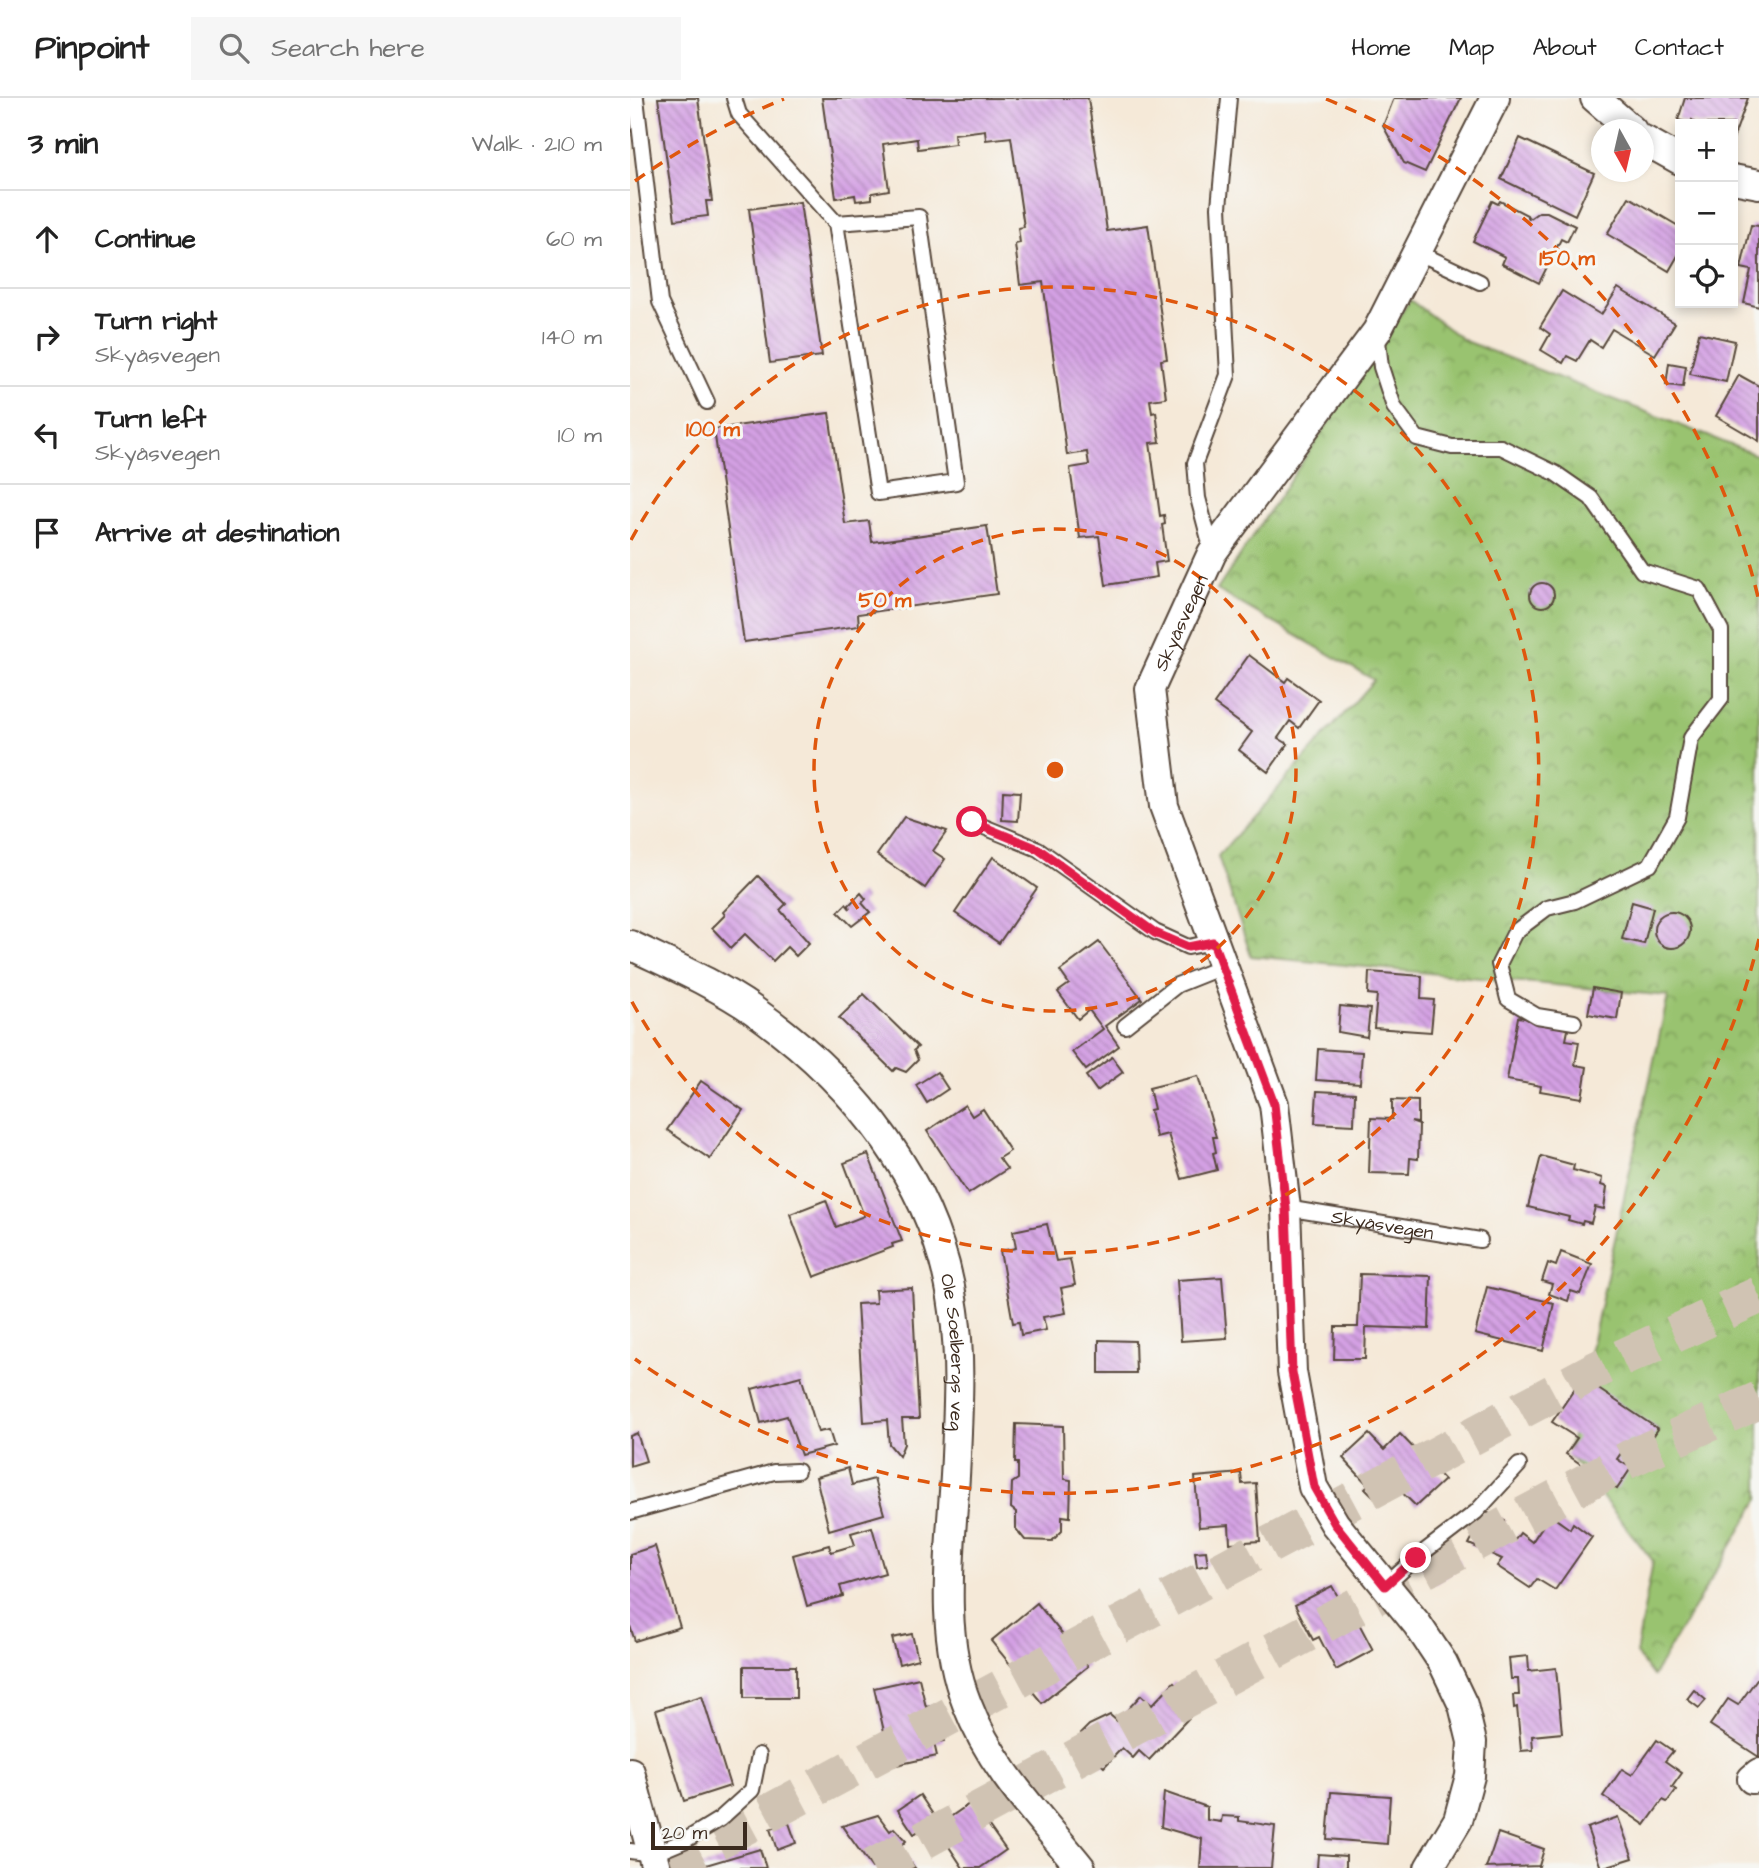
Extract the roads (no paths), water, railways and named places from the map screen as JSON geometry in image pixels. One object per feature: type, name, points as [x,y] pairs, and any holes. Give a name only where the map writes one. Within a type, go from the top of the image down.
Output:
[{"type":"street","name":"Skyåsvegen","points":[[1429,1868],[1458,1821],[1469,1776],[1472,1742],[1463,1705],[1443,1663],[1335,1524],[1314,1487],[1292,1372],[1286,1208],[1274,1104],[1164,806],[1150,689],[1212,553],[1377,331],[1495,98]]},
{"type":"street","points":[[1594,98],[1619,119]]},
{"type":"street","points":[[1654,145],[1675,157]]},
{"type":"street","points":[[1738,180],[1759,184]]},
{"type":"street","name":"Ole Soelbergs veg","points":[[630,945],[751,1008],[834,1075],[889,1145],[924,1205],[943,1254],[954,1310],[959,1358],[948,1582],[956,1667],[967,1704],[988,1748],[1011,1784],[1081,1868]]},
{"type":"street","points":[[630,1772],[646,1858]]},
{"type":"lane","points":[[636,98],[660,302],[706,402]]},
{"type":"lane","points":[[734,98],[739,114],[836,223],[878,493],[956,482],[919,217],[836,223]]},
{"type":"lane","points":[[1212,553],[1198,498],[1195,463],[1228,375],[1219,207],[1229,98]]},
{"type":"lane","points":[[1417,253],[1480,282]]},
{"type":"lane","points":[[1377,331],[1381,367],[1394,407],[1418,438],[1452,447],[1501,447],[1555,473],[1591,498],[1642,571],[1699,589],[1721,630],[1721,699],[1691,738],[1677,817],[1650,865],[1575,901],[1547,908],[1515,932],[1499,964],[1508,999],[1537,1016],[1574,1022]]},
{"type":"lane","points":[[972,822],[1038,849],[1155,933],[1188,947],[1217,954]]},
{"type":"lane","points":[[1125,1026],[1217,954]]},
{"type":"lane","name":"Skyåsvegen","points":[[1286,1208],[1480,1240]]},
{"type":"lane","points":[[1385,1586],[1416,1558],[1476,1512],[1519,1465]]},
{"type":"lane","points":[[630,1512],[774,1472],[797,1471]]},
{"type":"lane","points":[[646,1858],[684,1841],[720,1819],[752,1790],[759,1755]]},
{"type":"tunnel","points":[[666,1868],[1596,1370],[1759,1295]]},
{"type":"tunnel","points":[[872,1868],[1631,1458],[1759,1400]]}]
